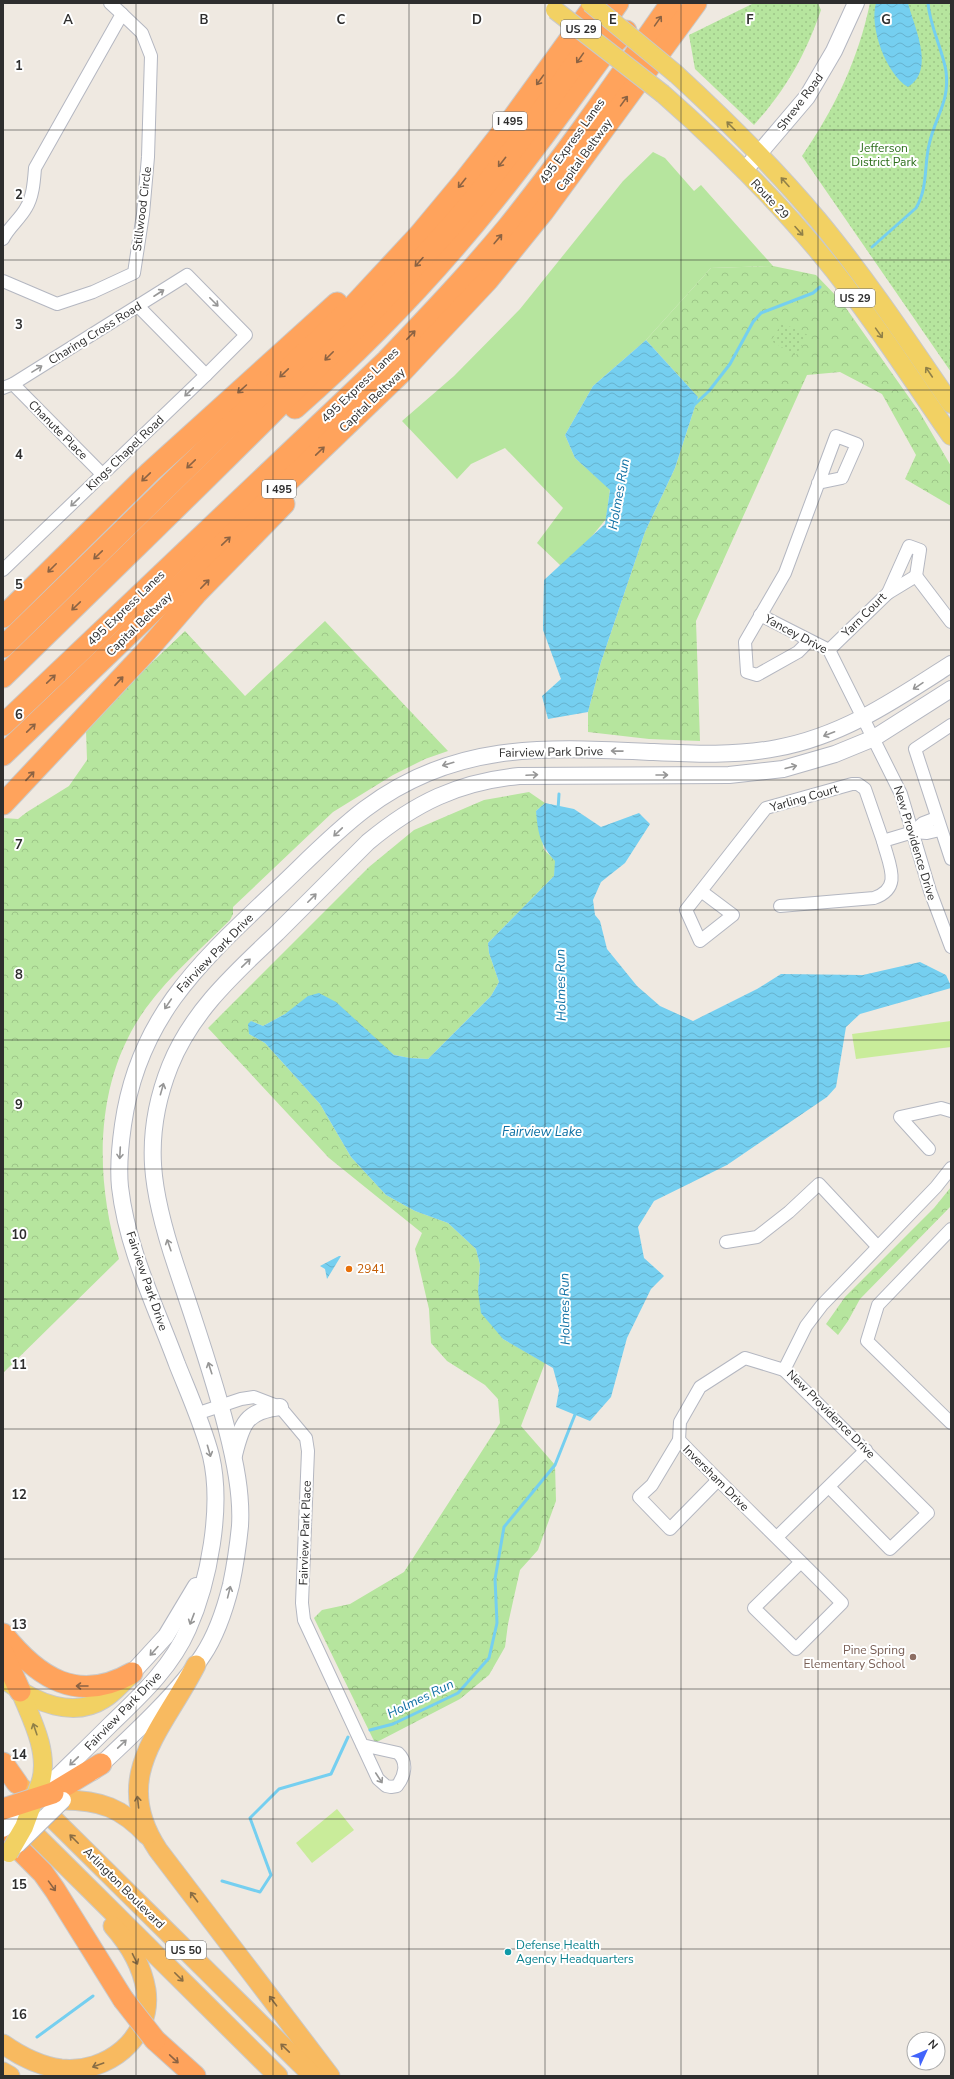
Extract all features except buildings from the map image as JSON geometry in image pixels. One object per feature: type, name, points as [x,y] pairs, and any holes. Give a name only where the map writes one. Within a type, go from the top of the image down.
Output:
[{"type":"highway","name":"I 495","points":[[3,646],[354,305],[419,235],[507,126],[596,3]]},
{"type":"highway","name":"I 495","points":[[3,676],[144,540],[377,307],[420,261],[461,214],[506,157],[618,3]]},
{"type":"highway","name":"495 Express Lanes","points":[[3,725],[387,360],[470,271],[507,228],[555,165],[671,3]]},
{"type":"highway","name":"Capital Beltway","points":[[3,755],[399,375],[488,280],[543,212],[696,3]]},
{"type":"highway","points":[[144,540],[321,385],[406,301],[495,199],[588,83],[626,32]]},
{"type":"highway","points":[[201,536],[444,276],[521,184],[588,83]]},
{"type":"highway","points":[[3,804],[144,654],[201,589],[288,500],[408,385],[463,324],[506,268],[543,212]]},
{"type":"highway","points":[[3,617],[150,472],[364,278],[419,235]]},
{"type":"highway","points":[[3,1634],[26,1660],[40,1672],[64,1684],[84,1687],[101,1685],[118,1681],[132,1673]]},
{"type":"highway","points":[[3,1653],[20,1691]]},
{"type":"highway","points":[[150,1839],[139,1809],[137,1794],[141,1768],[154,1738],[196,1665]]},
{"type":"highway","points":[[3,1763],[10,1776]]},
{"type":"highway","points":[[3,1809],[48,1792],[101,1764]]},
{"type":"highway","name":"Arlington Boulevard","points":[[10,1776],[313,2076]]},
{"type":"highway","points":[[48,1792],[110,1806],[137,1825],[150,1839],[330,2076]]},
{"type":"highway","name":"Arlington Boulevard","points":[[3,1803],[278,2076]]},
{"type":"highway","points":[[3,1833],[43,1873],[123,1999],[155,2040],[195,2076]]},
{"type":"highway","points":[[3,2044],[29,2059],[45,2065],[60,2069],[88,2068],[110,2060],[120,2053],[137,2033],[145,2015],[146,1991],[143,1977],[128,1946],[108,1919],[62,1873],[41,1842]]},
{"type":"highway","points":[[3,2072],[10,2076]]},
{"type":"main road","name":"Route 29","points":[[590,3],[676,74],[759,154],[817,219],[855,267],[951,404]]},
{"type":"main road","name":"Shreve Road","points":[[744,171],[799,107],[818,80],[834,51],[856,3]]},
{"type":"main road","name":"Route 29","points":[[550,6],[663,94],[697,124],[744,171],[824,258],[853,294],[951,436]]},
{"type":"main road","name":"Fairview Park Drive","points":[[3,1830],[48,1792],[147,1689],[164,1669],[188,1630],[198,1602],[205,1571],[213,1529],[215,1485],[211,1456],[137,1259],[124,1211],[120,1186],[120,1165],[125,1114],[133,1078],[142,1052],[161,1016],[182,986],[196,970],[345,825],[393,791],[420,775],[440,767],[485,755],[531,750],[722,755],[753,752],[804,742],[845,728],[864,718],[899,698],[951,664]]},
{"type":"main road","name":"Fairview Park Drive","points":[[101,1764],[157,1708],[196,1665],[215,1631],[228,1597],[234,1572],[240,1524],[233,1459],[221,1406],[163,1229],[154,1185],[152,1142],[153,1126],[159,1100],[171,1064],[192,1025],[218,991],[368,842],[414,807],[453,789],[493,778],[519,776],[729,775],[757,773],[808,763],[874,738],[951,689]]},
{"type":"main road","points":[[233,1459],[243,1424],[259,1411],[280,1407]]},
{"type":"main road","points":[[3,1678],[20,1691],[53,1706],[79,1707],[103,1700],[132,1673],[166,1636],[205,1571]]},
{"type":"main road","points":[[6,1856],[48,1792],[43,1770],[42,1752],[35,1728],[20,1691]]},
{"type":"main road","name":"Fairview Park Drive","points":[[6,1856],[48,1792]]},
{"type":"street","name":"Stillwood Circle","points":[[3,281],[57,304],[93,292],[134,274],[144,214],[148,157],[151,56],[142,33],[110,3]]},
{"type":"street","points":[[3,238],[7,231],[27,208],[33,187],[35,168],[122,14]]},
{"type":"street","name":"Charing Cross Road","points":[[8,386],[187,275],[246,335]]},
{"type":"street","points":[[138,306],[206,375]]},
{"type":"street","name":"Kings Chapel Road","points":[[3,570],[103,475],[246,335]]},
{"type":"street","name":"Chanute Place","points":[[8,386],[103,475]]},
{"type":"street","name":"Yancey Drive","points":[[818,483],[785,573],[760,615],[829,650],[864,718]]},
{"type":"street","name":"Yarn Court","points":[[829,650],[888,593],[909,546],[920,550],[916,576]]},
{"type":"street","points":[[888,593],[916,576],[951,622]]},
{"type":"street","points":[[760,615],[745,642],[747,672],[757,675],[798,652],[809,641]]},
{"type":"street","name":"New Providence Drive","points":[[864,718],[894,777],[913,832],[930,891],[951,947]]},
{"type":"street","points":[[951,725],[915,749],[940,830],[948,843],[951,859]]},
{"type":"street","name":"Yarling Court","points":[[701,891],[766,808],[845,786],[858,784],[865,788],[883,841],[893,882],[889,890],[874,898],[780,906]]},
{"type":"street","points":[[913,832],[923,823],[936,818]]},
{"type":"street","points":[[883,841],[913,832],[928,833],[940,830]]},
{"type":"street","points":[[929,1149],[900,1117],[941,1108],[951,1111]]},
{"type":"street","name":"New Providence Drive","points":[[829,1487],[890,1549],[928,1513],[784,1370],[807,1325],[822,1305],[877,1246],[936,1187],[951,1168]]},
{"type":"street","points":[[726,1242],[757,1237],[789,1212],[819,1184],[877,1246]]},
{"type":"street","points":[[951,1229],[878,1305],[867,1341],[951,1423]]},
{"type":"street","name":"Inversham Drive","points":[[784,1370],[746,1358],[700,1387],[680,1422],[679,1440],[842,1602],[796,1649],[754,1608],[801,1562]]},
{"type":"street","name":"Fairview Park Place","points":[[196,1414],[241,1398],[254,1397],[280,1407],[306,1438],[308,1451],[302,1603],[304,1620],[362,1745]]},
{"type":"street","points":[[679,1440],[652,1485],[638,1497],[670,1529],[718,1480]]},
{"type":"street","points":[[777,1538],[866,1450]]},
{"type":"green space","points":[[754,3],[818,3],[821,10],[815,27],[794,71],[776,98],[754,125],[695,69],[689,35]]},
{"type":"green space","name":"Jefferson District Park","points":[[870,3],[951,3],[951,372],[802,156],[825,120],[844,83],[859,44]]},
{"type":"green space","points":[[653,152],[665,158],[694,191],[701,185],[773,266],[711,268],[646,340],[593,386],[565,435],[575,458],[610,489],[606,519],[588,541],[580,573],[560,565],[537,543],[563,508],[505,448],[471,464],[457,479],[402,421],[454,376],[520,309],[623,181]]},
{"type":"green space","points":[[773,266],[816,275],[841,301],[920,413],[951,466],[951,506],[905,479],[916,455],[882,394],[840,372],[807,375],[696,621],[700,741],[649,739],[588,732],[588,712],[601,662],[645,532],[675,468],[698,397],[646,340],[711,268]]},
{"type":"green space","points":[[782,323],[808,335],[796,355],[771,341]]},
{"type":"green space","points":[[325,621],[448,751],[425,759],[393,775],[333,812],[233,907],[233,914],[230,920],[165,984],[146,1008],[129,1036],[116,1066],[108,1097],[104,1129],[103,1162],[105,1195],[119,1259],[3,1373],[3,818],[18,819],[69,786],[87,760],[86,730],[98,714],[185,631],[245,696]]},
{"type":"green space","points":[[529,792],[545,803],[536,811],[544,850],[556,861],[554,876],[488,943],[489,953],[499,982],[491,996],[428,1059],[394,1055],[380,1044],[285,1014],[263,1026],[251,1021],[249,1034],[265,1043],[320,1104],[351,1157],[386,1195],[415,1211],[448,1223],[476,1249],[480,1265],[478,1291],[503,1339],[545,1363],[521,1426],[555,1465],[556,1501],[538,1550],[520,1570],[508,1624],[505,1647],[489,1675],[460,1699],[375,1743],[314,1618],[322,1610],[350,1604],[404,1572],[500,1423],[498,1399],[485,1385],[447,1361],[431,1343],[429,1309],[415,1249],[422,1233],[329,1158],[208,1028],[369,867],[414,830],[484,800]]},
{"type":"green space","points":[[951,1021],[951,1047],[856,1059],[852,1034]]},
{"type":"green space","points":[[951,1187],[951,1206],[860,1299],[848,1321],[838,1335],[826,1324],[845,1297],[934,1208]]},
{"type":"green space","points":[[337,1809],[354,1830],[312,1863],[296,1843]]},
{"type":"water","points":[[876,3],[908,3],[921,48],[922,59],[921,70],[916,79],[908,87],[900,81],[893,72],[881,49],[875,24],[874,13]]},
{"type":"water","points":[[646,340],[698,397],[675,468],[645,532],[601,662],[588,712],[548,719],[542,696],[561,679],[543,630],[544,580],[605,524],[610,490],[575,458],[565,435],[593,386]]},
{"type":"water","name":"Fairview Lake","points":[[545,803],[574,809],[601,827],[639,813],[650,824],[625,863],[601,882],[593,900],[595,915],[600,921],[607,949],[637,986],[660,1006],[693,1021],[757,989],[781,974],[863,975],[920,962],[946,975],[951,986],[951,988],[860,1014],[846,1027],[836,1087],[827,1097],[727,1165],[654,1201],[638,1227],[644,1258],[664,1276],[651,1289],[627,1338],[611,1397],[590,1421],[556,1407],[559,1390],[553,1368],[503,1339],[481,1313],[478,1291],[480,1265],[476,1249],[448,1223],[415,1211],[386,1195],[351,1157],[320,1104],[265,1043],[249,1034],[248,1024],[251,1021],[263,1026],[285,1014],[308,996],[319,993],[336,1002],[394,1055],[428,1059],[491,996],[499,982],[489,953],[488,943],[554,876],[555,861],[543,844],[539,832],[536,811]]},
{"type":"water","points":[[341,1256],[327,1279],[325,1269],[320,1266]]},
{"type":"waterway","name":"Holmes Run","points":[[872,247],[916,208],[920,200],[924,185],[927,153],[944,101],[947,82],[946,71],[931,21],[928,3]]},
{"type":"waterway","name":"Holmes Run","points":[[694,405],[709,391],[730,364],[753,322],[761,313],[813,293],[820,287]]},
{"type":"waterway","name":"Holmes Run","points":[[558,810],[559,794]]},
{"type":"waterway","name":"Holmes Run","points":[[370,1730],[393,1724],[458,1693],[489,1658],[497,1623],[495,1579],[504,1527],[555,1465],[576,1412]]},
{"type":"waterway","name":"Holmes Run","points":[[222,1881],[260,1892],[271,1875],[250,1818],[279,1789],[331,1774],[348,1737]]},
{"type":"waterway","name":"Holmes Run","points":[[37,2037],[93,1996]]},
{"type":"place","name":"2941","points":[[349,1269]]},
{"type":"place","name":"Pine Spring Elementary School","points":[[913,1657]]},
{"type":"place","name":"Defense Health Agency Headquarters","points":[[508,1952]]}]
